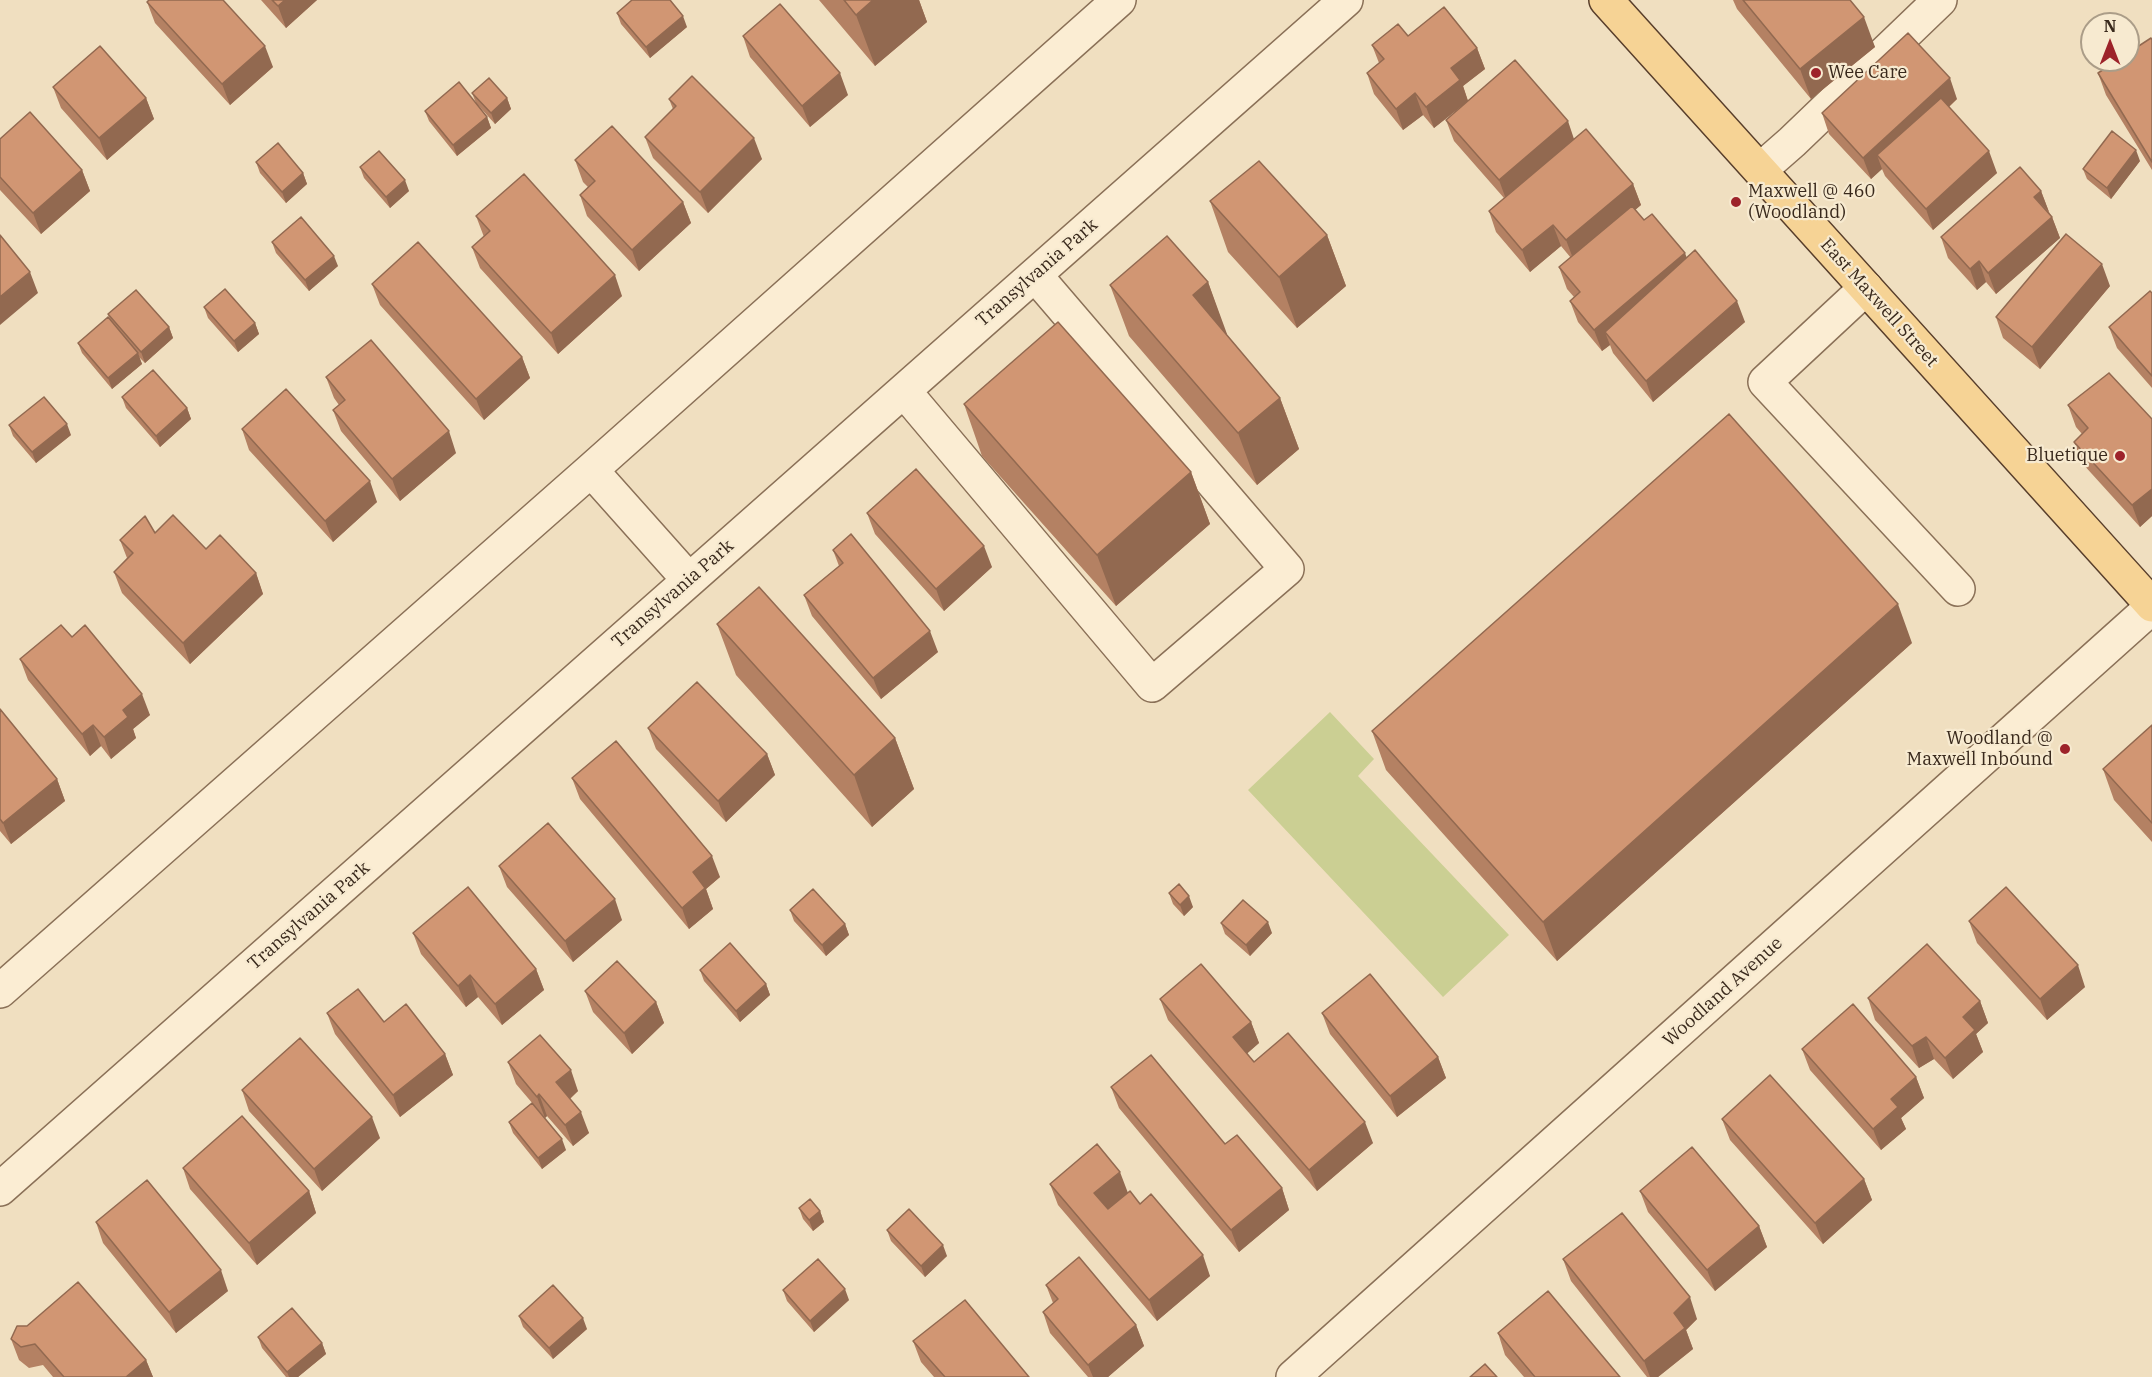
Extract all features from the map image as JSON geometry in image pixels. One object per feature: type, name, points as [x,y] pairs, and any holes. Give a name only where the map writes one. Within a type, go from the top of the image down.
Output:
[{"type":"main road","name":"East Maxwell Street","points":[[1606,0],[2152,606]]},
{"type":"street","points":[[0,991],[1119,0]]},
{"type":"street","points":[[1304,37],[1310,0]]},
{"type":"street","name":"Transylvania Park","points":[[0,1189],[1346,0]]},
{"type":"street","points":[[1760,170],[1940,0]]},
{"type":"street","points":[[904,391],[1152,685],[1287,569],[1035,275]]},
{"type":"street","points":[[1866,288],[1765,382],[1958,589]]},
{"type":"street","points":[[591,470],[689,580]]},
{"type":"street","name":"Woodland Avenue","points":[[1293,1377],[2152,606]]},
{"type":"green space","points":[[1330,712],[1374,759],[1358,776],[1509,935],[1443,997],[1248,790]]},
{"type":"building","points":[[149,0],[223,0],[265,46],[222,84],[147,2]]},
{"type":"building","points":[[272,0],[285,0],[278,6]]},
{"type":"building","points":[[632,0],[670,0],[683,16],[646,47],[617,13]]},
{"type":"building","points":[[844,0],[873,0],[856,15]]},
{"type":"building","points":[[1743,0],[1850,0],[1864,17],[1800,69]]},
{"type":"building","points":[[780,4],[840,73],[802,106],[743,36]]},
{"type":"building","points":[[1444,7],[1477,48],[1451,68],[1460,80],[1426,107],[1415,93],[1396,109],[1367,73],[1384,59],[1372,45],[1398,24],[1408,36]]},
{"type":"building","points":[[1908,33],[1950,78],[1863,158],[1822,113]]},
{"type":"building","points":[[2151,38],[2152,162],[2098,73],[2140,72],[2140,45]]},
{"type":"building","points":[[100,46],[146,98],[99,138],[53,87]]},
{"type":"building","points":[[1515,60],[1568,121],[1499,180],[1446,120]]},
{"type":"building","points":[[692,76],[754,138],[700,192],[645,137],[676,106],[669,99]]},
{"type":"building","points":[[489,78],[507,98],[491,113],[472,93]]},
{"type":"building","points":[[459,82],[487,117],[453,145],[425,111]]},
{"type":"building","points":[[1941,98],[1989,151],[1926,209],[1877,155]]},
{"type":"building","points":[[30,112],[82,170],[33,213],[0,177],[0,139]]},
{"type":"building","points":[[612,126],[683,202],[632,250],[580,195],[595,181],[575,160]]},
{"type":"building","points":[[1586,129],[1633,184],[1566,240],[1553,225],[1522,250],[1489,211]]},
{"type":"building","points":[[2112,131],[2136,150],[2107,188],[2083,169]]},
{"type":"building","points":[[278,143],[303,173],[282,192],[256,162]]},
{"type":"building","points":[[379,151],[405,180],[386,197],[360,167]]},
{"type":"building","points":[[1259,161],[1327,235],[1279,277],[1210,201]]},
{"type":"building","points":[[2020,167],[2041,191],[2034,197],[2052,217],[1988,273],[1979,261],[1970,269],[1941,237]]},
{"type":"building","points":[[524,174],[615,275],[551,333],[472,247],[490,231],[476,216]]},
{"type":"building","points":[[1632,206],[1644,220],[1652,214],[1685,253],[1594,330],[1570,301],[1580,292],[1559,267]]},
{"type":"building","points":[[301,217],[334,256],[305,280],[272,242]]},
{"type":"building","points":[[2066,234],[2102,264],[2032,347],[1996,317]]},
{"type":"building","points":[[0,235],[30,272],[0,297]]},
{"type":"building","points":[[1167,236],[1208,282],[1193,295],[1280,398],[1238,433],[1110,285]]},
{"type":"building","points":[[418,242],[522,357],[476,399],[372,284]]},
{"type":"building","points":[[1695,250],[1737,301],[1646,381],[1605,332]]},
{"type":"building","points":[[225,289],[255,323],[234,341],[204,307]]},
{"type":"building","points":[[136,290],[169,327],[141,352],[108,314]]},
{"type":"building","points":[[2150,291],[2152,293],[2152,376],[2109,327]]},
{"type":"building","points":[[108,317],[138,353],[108,378],[78,343]]},
{"type":"building","points":[[1058,322],[1191,472],[1097,555],[964,404]]},
{"type":"building","points":[[371,340],[449,431],[392,479],[333,410],[345,400],[326,377]]},
{"type":"building","points":[[153,370],[187,408],[156,436],[122,397]]},
{"type":"building","name":"Bluetique","points":[[2109,373],[2152,419],[2152,489],[2132,505],[2074,442],[2088,428],[2068,405]]},
{"type":"building","points":[[286,389],[370,481],[325,521],[242,429]]},
{"type":"building","points":[[44,397],[67,424],[32,452],[9,425]]},
{"type":"building","points":[[1729,414],[1898,604],[1543,922],[1372,731]]},
{"type":"building","points":[[916,469],[984,546],[936,589],[867,513]]},
{"type":"building","points":[[173,515],[206,549],[220,535],[256,573],[183,643],[114,572],[133,553],[120,540],[145,516],[155,533]]},
{"type":"building","points":[[851,534],[930,631],[873,678],[804,595],[843,563],[833,550]]},
{"type":"building","points":[[759,587],[895,738],[854,775],[717,624]]},
{"type":"building","points":[[61,625],[72,637],[85,625],[142,694],[123,710],[128,717],[104,737],[93,725],[82,734],[20,659]]},
{"type":"building","points":[[697,682],[767,754],[718,801],[648,728]]},
{"type":"building","points":[[0,709],[57,779],[3,823],[0,819]]},
{"type":"building","points":[[2152,725],[2152,823],[2103,769]]},
{"type":"building","points":[[616,741],[712,856],[693,872],[705,888],[682,908],[572,778]]},
{"type":"building","points":[[548,823],[615,899],[565,941],[499,866]]},
{"type":"building","points":[[1179,884],[1189,896],[1180,905],[1169,893]]},
{"type":"building","points":[[468,887],[536,969],[495,1004],[470,975],[458,986],[413,933]]},
{"type":"building","points":[[2006,887],[2078,965],[2040,999],[1969,921]]},
{"type":"building","points":[[813,889],[845,924],[822,945],[790,910]]},
{"type":"building","points":[[1243,900],[1268,922],[1246,945],[1221,923]]},
{"type":"building","points":[[730,943],[766,984],[736,1011],[700,970]]},
{"type":"building","points":[[1927,944],[1980,1001],[1963,1017],[1975,1030],[1945,1058],[1926,1037],[1912,1046],[1868,998]]},
{"type":"building","points":[[617,961],[656,1002],[624,1033],[585,991]]},
{"type":"building","points":[[1201,964],[1251,1022],[1233,1037],[1254,1062],[1288,1033],[1365,1122],[1309,1170],[1160,999]]},
{"type":"building","points":[[1370,974],[1438,1057],[1390,1096],[1322,1013]]},
{"type":"building","points":[[358,989],[384,1022],[406,1004],[445,1054],[393,1095],[327,1013]]},
{"type":"building","points":[[1853,1004],[1916,1077],[1891,1099],[1898,1107],[1873,1129],[1802,1049]]},
{"type":"building","points":[[540,1035],[571,1070],[556,1082],[581,1112],[565,1125],[539,1094],[537,1097],[508,1062]]},
{"type":"building","points":[[300,1038],[372,1117],[314,1169],[242,1090]]},
{"type":"building","points":[[1151,1055],[1225,1144],[1237,1135],[1282,1188],[1231,1230],[1111,1087]]},
{"type":"building","points":[[1770,1075],[1864,1179],[1815,1223],[1722,1119]]},
{"type":"building","points":[[532,1103],[562,1139],[538,1158],[509,1122]]},
{"type":"building","points":[[242,1116],[309,1191],[249,1243],[183,1168]]},
{"type":"building","points":[[1097,1144],[1120,1172],[1094,1193],[1108,1209],[1130,1191],[1140,1204],[1151,1194],[1203,1255],[1149,1300],[1050,1184]]},
{"type":"building","points":[[1692,1147],[1759,1226],[1707,1270],[1640,1191]]},
{"type":"building","points":[[147,1180],[221,1270],[169,1312],[96,1222]]},
{"type":"building","points":[[810,1199],[820,1211],[809,1220],[799,1208]]},
{"type":"building","points":[[909,1209],[943,1245],[921,1266],[887,1230]]},
{"type":"building","points":[[1622,1213],[1690,1297],[1674,1313],[1685,1328],[1644,1361],[1563,1259]]},
{"type":"building","points":[[1079,1257],[1136,1325],[1088,1365],[1043,1312],[1058,1299],[1046,1285]]},
{"type":"building","points":[[818,1259],[845,1289],[810,1321],[783,1290]]},
{"type":"building","points":[[78,1282],[146,1360],[126,1377],[64,1377],[35,1344],[21,1347],[11,1339],[17,1326],[27,1326]]},
{"type":"building","points":[[553,1285],[583,1318],[549,1348],[519,1316]]},
{"type":"building","points":[[1548,1291],[1620,1377],[1535,1377],[1498,1333]]},
{"type":"building","points":[[965,1300],[1029,1377],[945,1377],[913,1341]]},
{"type":"building","points":[[292,1308],[322,1343],[287,1372],[258,1337]]},
{"type":"building","points":[[1485,1364],[1497,1377],[1470,1377]]},
{"type":"place","name":"Wee Care","points":[[1816,73]]},
{"type":"place","name":"Maxwell @ 460 (Woodland)","points":[[1736,202]]},
{"type":"place","name":"Bluetique","points":[[2120,456]]},
{"type":"place","name":"Woodland @ Maxwell Inbound","points":[[2065,749]]}]
